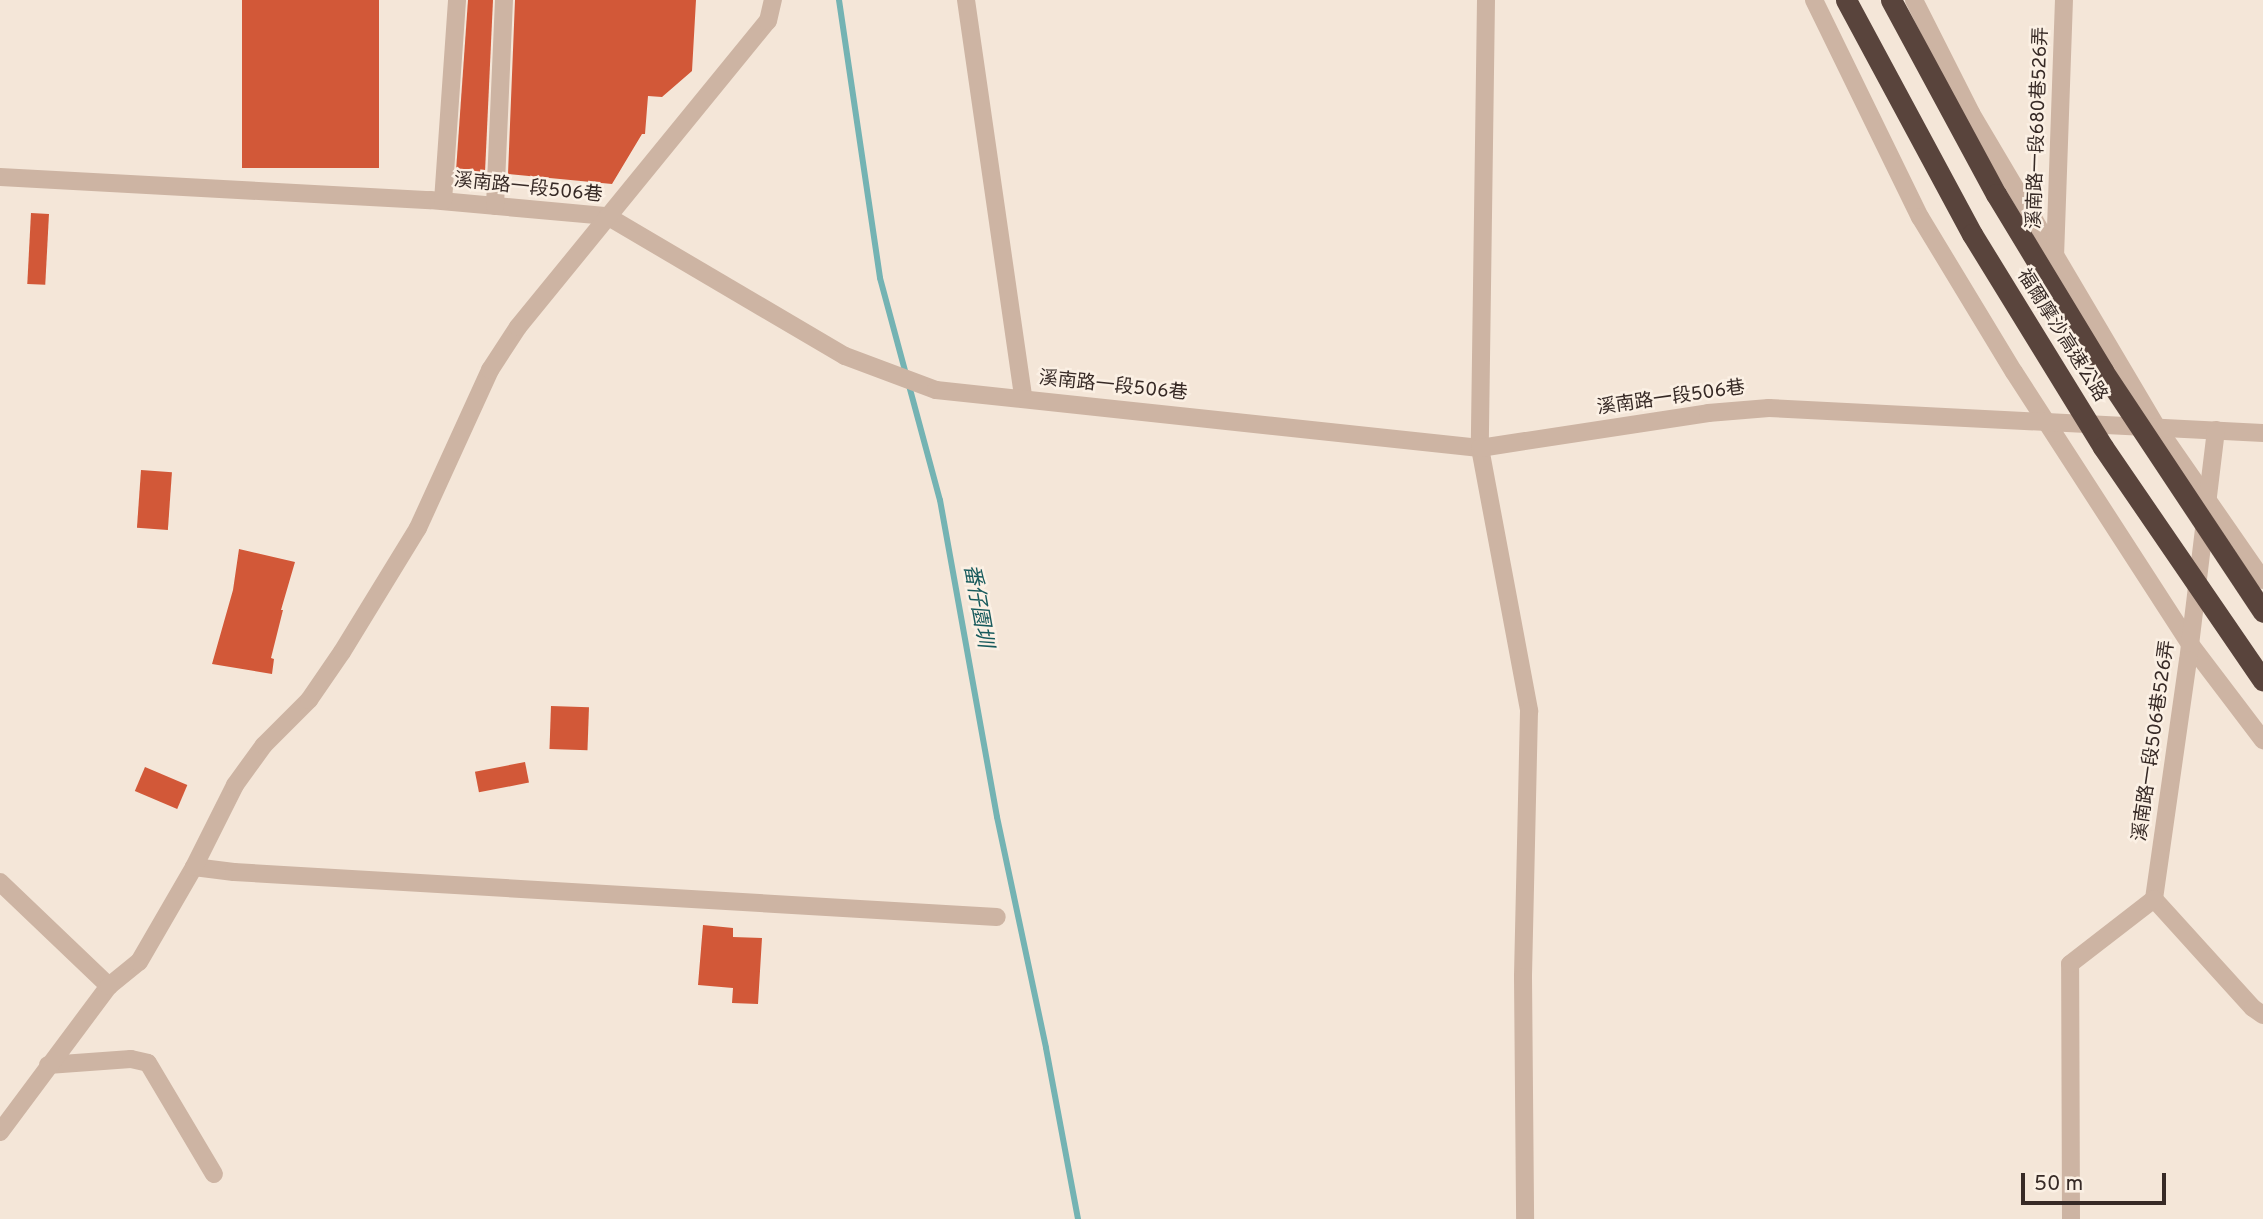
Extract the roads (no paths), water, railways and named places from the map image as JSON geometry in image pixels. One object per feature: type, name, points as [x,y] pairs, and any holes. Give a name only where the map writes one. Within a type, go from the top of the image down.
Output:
[{"type":"highway","name":"福爾摩沙高速公路","points":[[1846,0],[1972,234],[2103,447],[2263,681]]},
{"type":"highway","name":"福爾摩沙高速公路","points":[[1891,0],[1996,194],[2103,370],[2263,612]]},
{"type":"street","points":[[443,201],[457,0]]},
{"type":"street","points":[[495,206],[504,0]]},
{"type":"street","points":[[0,1132],[109,986],[139,962],[194,867],[235,785],[264,745],[309,700],[418,528],[490,370],[518,327],[768,21],[772,0]]},
{"type":"street","points":[[966,0],[1023,398]]},
{"type":"street","points":[[1486,0],[1480,448],[1530,711],[1522,977],[1525,1219]]},
{"type":"street","points":[[1814,0],[1920,217],[2014,372],[2190,644],[2263,740]]},
{"type":"street","points":[[1914,0],[1971,113],[2157,427],[2207,503],[2263,580]]},
{"type":"street","name":"溪南路一段680巷526弄","points":[[2055,257],[2064,0]]},
{"type":"street","name":"溪南路一段506巷","points":[[0,177],[443,201],[607,216],[845,356],[936,390],[1480,448],[1708,413],[1769,408],[2263,433]]},
{"type":"street","name":"溪南路一段506巷526弄","points":[[2154,899],[2190,644],[2216,430]]},
{"type":"street","points":[[194,867],[248,873],[997,917]]},
{"type":"street","points":[[0,882],[109,986]]},
{"type":"street","points":[[2071,1219],[2070,964],[2154,899],[2253,1008],[2263,1015]]},
{"type":"street","points":[[48,1065],[131,1059],[148,1063],[214,1174]]},
{"type":"waterway","name":"番仔園圳","points":[[839,0],[880,278],[940,500],[997,817],[1046,1048],[1078,1219]]}]
